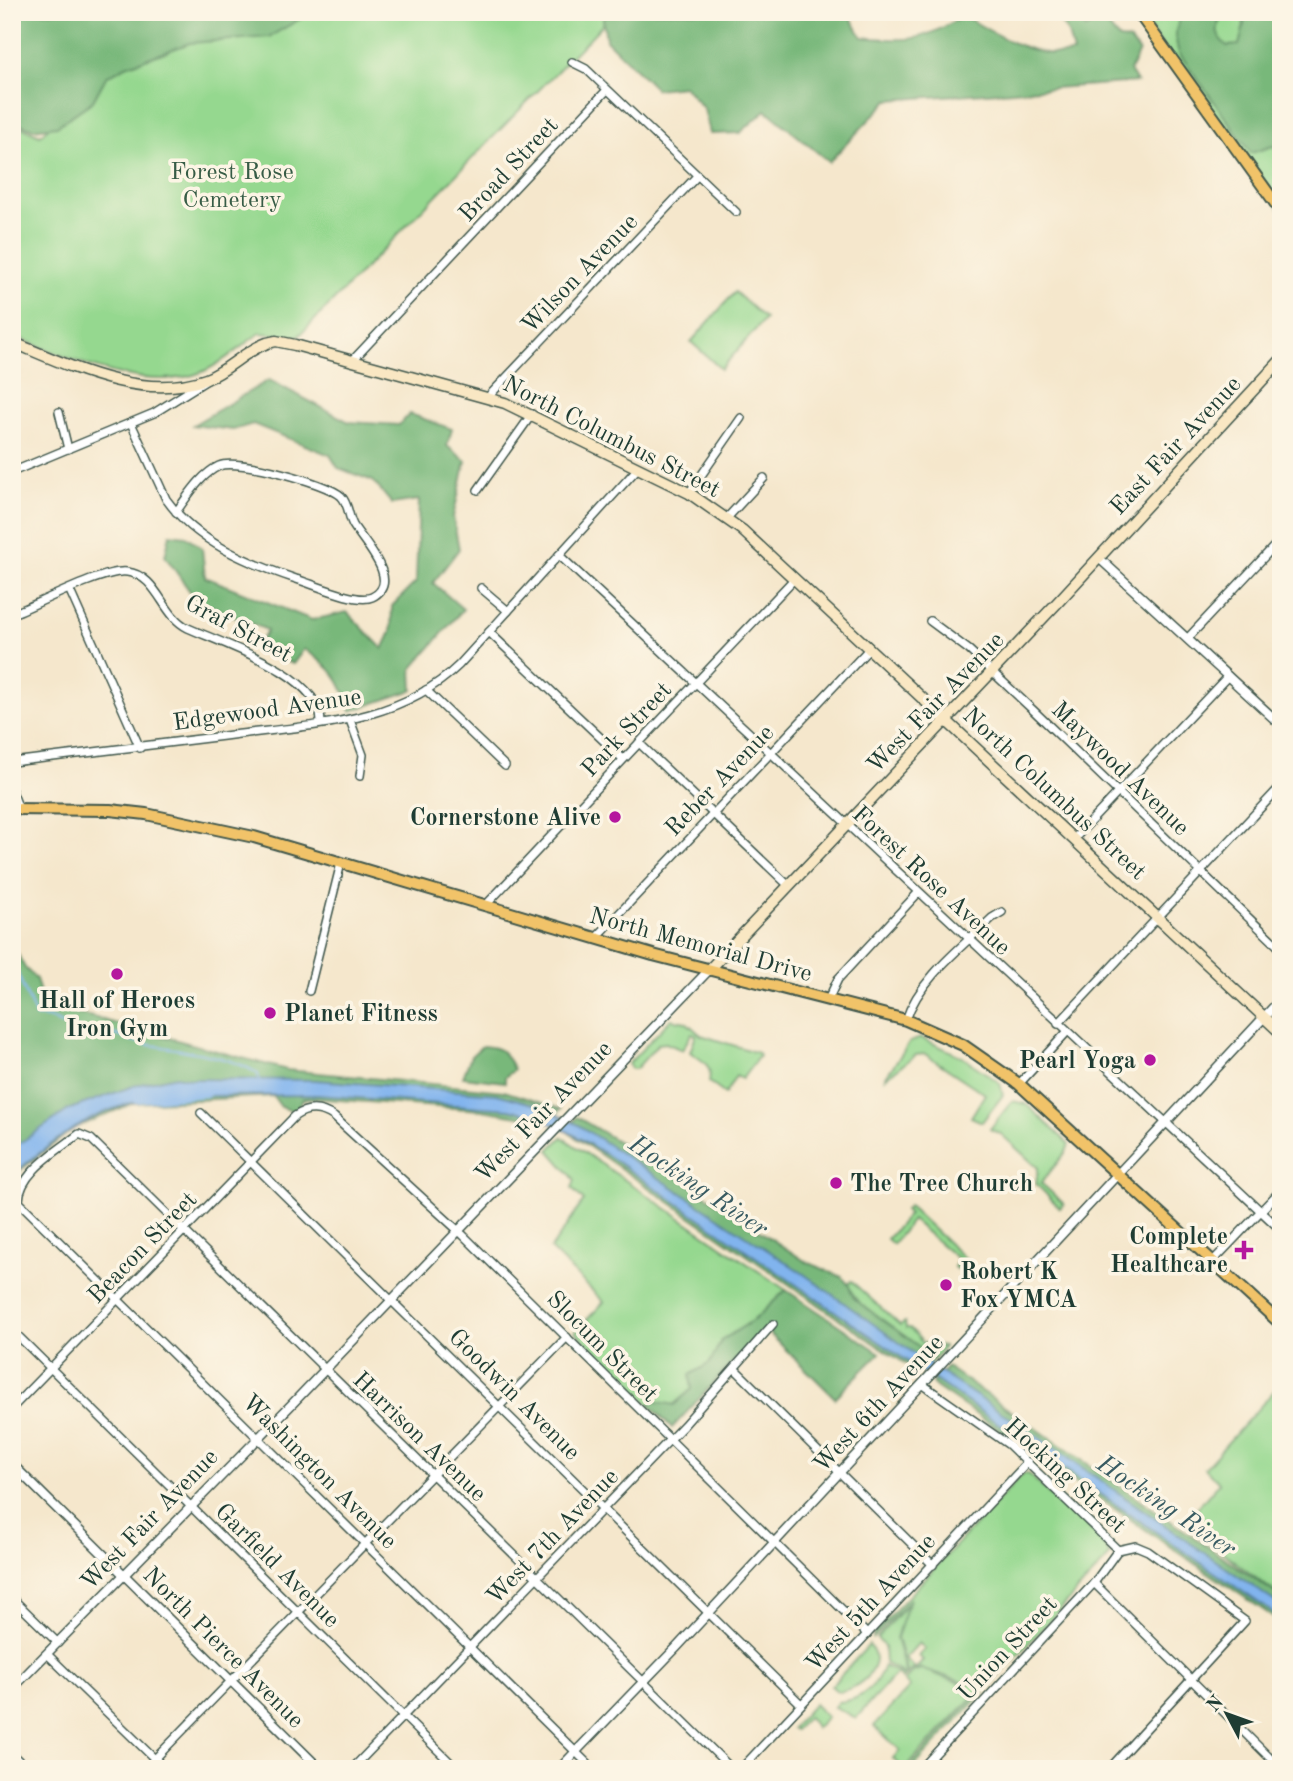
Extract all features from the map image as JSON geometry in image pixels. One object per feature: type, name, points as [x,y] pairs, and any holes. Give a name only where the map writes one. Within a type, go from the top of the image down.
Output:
[{"type":"main road","points":[[1138,12],[1281,211]]},
{"type":"main road","name":"North Columbus Street","points":[[210,377],[257,346],[276,341],[488,397],[532,414],[689,493],[727,518],[795,578],[1281,1033]]},
{"type":"main road","points":[[12,342],[66,365],[136,384],[180,385],[210,377]]},
{"type":"main road","name":"East Fair Avenue","points":[[1099,558],[1281,360]]},
{"type":"main road","name":"West Fair Avenue","points":[[709,970],[1099,558]]},
{"type":"main road","name":"North Memorial Drive","points":[[16,809],[110,810],[179,820],[341,863],[709,970],[906,1020],[963,1045],[1019,1084],[1281,1324]]},
{"type":"street","points":[[572,62],[586,69],[736,212]]},
{"type":"street","name":"Broad Street","points":[[353,360],[607,90]]},
{"type":"street","name":"Wilson Avenue","points":[[488,397],[697,176]]},
{"type":"street","name":"North Columbus Street","points":[[12,472],[180,400],[210,377]]},
{"type":"street","points":[[59,412],[68,449]]},
{"type":"street","points":[[478,490],[532,414]]},
{"type":"street","points":[[689,493],[741,418]]},
{"type":"street","points":[[131,423],[162,491],[176,512],[223,548],[275,572],[362,599],[379,593],[384,584],[380,566],[353,524],[346,504],[331,490],[249,464],[231,462],[207,473],[176,512]]},
{"type":"street","name":"Edgewood Avenue","points":[[12,762],[350,720],[387,709],[426,690],[452,672],[638,468]]},
{"type":"street","points":[[727,518],[764,478]]},
{"type":"street","points":[[1188,638],[1281,540]]},
{"type":"street","name":"Forest Rose Avenue","points":[[559,555],[1281,1230]]},
{"type":"street","points":[[1099,558],[1281,725]]},
{"type":"street","name":"Graf Street","points":[[12,614],[116,572],[135,573],[143,578],[178,623],[240,650],[299,683],[316,700],[321,723]]},
{"type":"street","name":"Park Street","points":[[485,906],[795,578]]},
{"type":"street","points":[[481,588],[508,611]]},
{"type":"street","points":[[70,590],[140,748]]},
{"type":"street","name":"Maywood Avenue","points":[[930,621],[992,672],[1281,949]]},
{"type":"street","points":[[489,632],[624,759]]},
{"type":"street","name":"Reber Avenue","points":[[596,938],[870,648]]},
{"type":"street","points":[[1074,839],[1228,676]]},
{"type":"street","points":[[426,690],[455,721],[505,766]]},
{"type":"street","points":[[350,720],[363,755],[360,776]]},
{"type":"street","points":[[639,743],[788,885]]},
{"type":"street","points":[[1058,1024],[1281,786]]},
{"type":"street","points":[[12,791],[16,809]]},
{"type":"street","points":[[309,991],[341,863]]},
{"type":"street","points":[[828,1000],[833,984],[918,893]]},
{"type":"street","points":[[906,1020],[911,1006],[924,988],[992,918],[1002,912]]},
{"type":"street","name":"West Fair Avenue","points":[[12,1689],[709,970]]},
{"type":"street","name":"West 6th Avenue","points":[[559,1769],[775,1543],[1281,999]]},
{"type":"street","points":[[1019,1084],[1067,1032]]},
{"type":"street","name":"Slocum Street","points":[[299,1113],[316,1109],[330,1114],[458,1230],[867,1634]]},
{"type":"street","name":"Goodwin Avenue","points":[[201,1113],[801,1704]]},
{"type":"street","name":"Beacon Street","points":[[12,1408],[299,1113]]},
{"type":"street","name":"Washington Avenue","points":[[79,1134],[26,1180],[19,1191],[19,1202],[593,1769]]},
{"type":"street","name":"Harrison Avenue","points":[[79,1134],[85,1134],[115,1160],[732,1769]]},
{"type":"street","points":[[1213,1261],[1281,1189]]},
{"type":"street","name":"West 7th Avenue","points":[[352,1769],[670,1440],[736,1370],[773,1324]]},
{"type":"street","name":"Garfield Avenue","points":[[12,1330],[457,1769]]},
{"type":"street","points":[[145,1769],[567,1337]]},
{"type":"street","points":[[736,1370],[933,1564]]},
{"type":"street","name":"Hocking Street","points":[[923,1383],[987,1427],[1028,1462],[1118,1550],[1131,1546],[1141,1548],[1245,1621],[1192,1681]]},
{"type":"street","name":"West 5th Avenue","points":[[741,1769],[1028,1462]]},
{"type":"street","name":"North Pierce Avenue","points":[[12,1464],[320,1769]]},
{"type":"street","name":"Union Street","points":[[920,1769],[1094,1583],[1118,1550]]},
{"type":"street","points":[[1094,1583],[1281,1769]]},
{"type":"street","points":[[12,1598],[58,1643]]},
{"type":"street","points":[[47,1654],[166,1769]]},
{"type":"street","points":[[1109,1769],[1192,1681]]},
{"type":"street","points":[[12,1754],[27,1769]]},
{"type":"green space","points":[[12,12],[312,12],[269,37],[190,43],[126,66],[106,77],[93,101],[57,126],[33,129],[12,121]]},
{"type":"green space","name":"Forest Rose Cemetery","points":[[305,12],[615,12],[298,337],[260,333],[209,369],[180,378],[156,379],[106,370],[12,335],[12,123],[40,135],[84,98],[112,66],[196,37]]},
{"type":"green space","points":[[609,12],[843,12],[851,18],[862,37],[892,39],[927,35],[963,15],[1016,44],[1045,53],[1059,54],[1073,53],[1068,33],[1053,12],[1072,12],[1086,28],[1103,20],[1119,39],[1129,40],[1139,51],[1130,71],[1137,82],[888,100],[829,162],[766,110],[740,133],[710,134],[704,109],[684,86],[656,89],[606,40],[603,18]]},
{"type":"green space","points":[[1138,12],[1281,12],[1281,211]]},
{"type":"green space","points":[[1183,12],[1223,12],[1218,30],[1220,38],[1227,46],[1239,45],[1244,25],[1242,12],[1281,12],[1281,147],[1273,146],[1251,153],[1179,53],[1176,32]]},
{"type":"green space","points":[[735,292],[765,319],[721,369],[691,342]]},
{"type":"green space","points":[[269,380],[349,422],[399,425],[410,414],[452,429],[447,446],[466,461],[453,517],[459,549],[433,583],[463,609],[412,669],[413,690],[351,711],[339,682],[322,662],[304,649],[293,664],[257,648],[267,630],[196,600],[165,556],[170,534],[186,536],[202,548],[205,577],[312,620],[347,612],[383,649],[391,632],[392,606],[416,582],[419,500],[392,504],[373,481],[338,468],[330,455],[253,424],[233,430],[193,425]]},
{"type":"green space","points":[[12,944],[25,968],[36,979],[45,1010],[85,1015],[287,1070],[504,1091],[561,1109],[549,1121],[482,1110],[310,1098],[303,1099],[295,1112],[281,1107],[273,1096],[133,1103],[74,1128],[12,1177]]},
{"type":"green space","points":[[671,1019],[686,1022],[701,1035],[758,1053],[759,1056],[742,1079],[736,1076],[725,1094],[709,1082],[708,1067],[690,1052],[696,1035],[692,1033],[682,1050],[666,1043],[658,1044],[636,1069],[632,1069],[628,1064]]},
{"type":"green space","points":[[921,1038],[961,1056],[1000,1083],[1003,1095],[982,1122],[971,1117],[985,1094],[925,1054],[916,1055],[884,1079],[910,1042]]},
{"type":"green space","points":[[482,1046],[499,1049],[508,1059],[514,1070],[505,1077],[505,1082],[463,1077],[471,1056]]},
{"type":"green space","points":[[1012,1101],[1026,1104],[1069,1144],[1066,1152],[1041,1183],[1064,1204],[1060,1208],[1036,1184],[1038,1168],[1001,1134],[990,1129]]},
{"type":"green space","points":[[577,1117],[681,1179],[805,1261],[842,1277],[854,1299],[935,1358],[920,1373],[883,1349],[565,1130]]},
{"type":"green space","points":[[562,1137],[786,1290],[755,1319],[721,1341],[710,1363],[690,1375],[692,1389],[673,1405],[655,1401],[649,1405],[575,1332],[604,1302],[550,1249],[584,1201],[572,1188],[575,1180],[549,1150]]},
{"type":"green space","points":[[909,1206],[980,1273],[976,1275],[962,1262],[956,1269],[954,1267],[959,1260],[912,1220],[893,1244],[887,1239],[909,1214],[905,1210]]},
{"type":"green space","points":[[851,1281],[900,1325],[905,1322],[906,1328],[910,1328],[923,1343],[944,1347],[935,1358],[886,1326],[863,1308],[854,1297],[848,1284]]},
{"type":"green space","points":[[786,1290],[880,1353],[835,1398],[769,1333],[762,1331],[672,1428],[649,1405],[655,1401],[674,1405],[692,1389],[690,1375],[710,1363],[721,1341],[755,1319]]},
{"type":"green space","points":[[947,1367],[1281,1597],[1281,1622],[936,1387],[932,1383]]},
{"type":"green space","points":[[1281,1383],[1281,1597],[1184,1523],[1219,1483],[1205,1468]]},
{"type":"green space","points":[[1023,1474],[1029,1474],[1063,1508],[1066,1505],[1103,1541],[1110,1556],[912,1769],[908,1769],[989,1682],[962,1682],[921,1668],[914,1670],[923,1660],[919,1656],[925,1649],[919,1643],[905,1658],[914,1667],[908,1674],[897,1638],[910,1599],[873,1638],[873,1634]]},
{"type":"green space","points":[[907,1604],[896,1638],[906,1675],[885,1663],[884,1647],[877,1638]]},
{"type":"green space","points":[[869,1645],[875,1660],[868,1676],[854,1687],[837,1691],[831,1686]]},
{"type":"green space","points":[[884,1666],[904,1676],[902,1679],[896,1674],[856,1718],[834,1707],[838,1702],[854,1699],[867,1691]]},
{"type":"green space","points":[[921,1669],[962,1684],[986,1683],[904,1769],[893,1759],[900,1750],[874,1726],[910,1687],[904,1681],[913,1672]]},
{"type":"green space","points":[[814,1704],[827,1717],[816,1728],[808,1717],[795,1730],[792,1728]]},
{"type":"water","points":[[176,1076],[190,1079],[315,1080],[497,1094],[537,1105],[577,1124],[801,1272],[947,1377],[1021,1425],[1281,1606],[1281,1618],[620,1164],[575,1135],[527,1114],[509,1109],[317,1095],[198,1096],[174,1089],[89,1120],[58,1139],[12,1175],[14,1147],[70,1109],[136,1085]]},
{"type":"waterway","points":[[12,961],[36,1017],[50,1018],[75,1029],[108,1033],[145,1044],[221,1058],[258,1074],[259,1080]]},
{"type":"waterway","name":"Hocking River","points":[[137,1097],[206,1091]]},
{"type":"place","name":"Cornerstone Alive","points":[[615,817]]},
{"type":"place","name":"Hall of Heroes Iron Gym","points":[[117,974]]},
{"type":"place","name":"Planet Fitness","points":[[270,1013]]},
{"type":"place","name":"Pearl Yoga","points":[[1150,1060]]},
{"type":"place","name":"The Tree Church","points":[[836,1183]]},
{"type":"place","name":"Complete Healthcare","points":[[1244,1250]]},
{"type":"place","name":"Robert K Fox YMCA","points":[[946,1285]]}]
